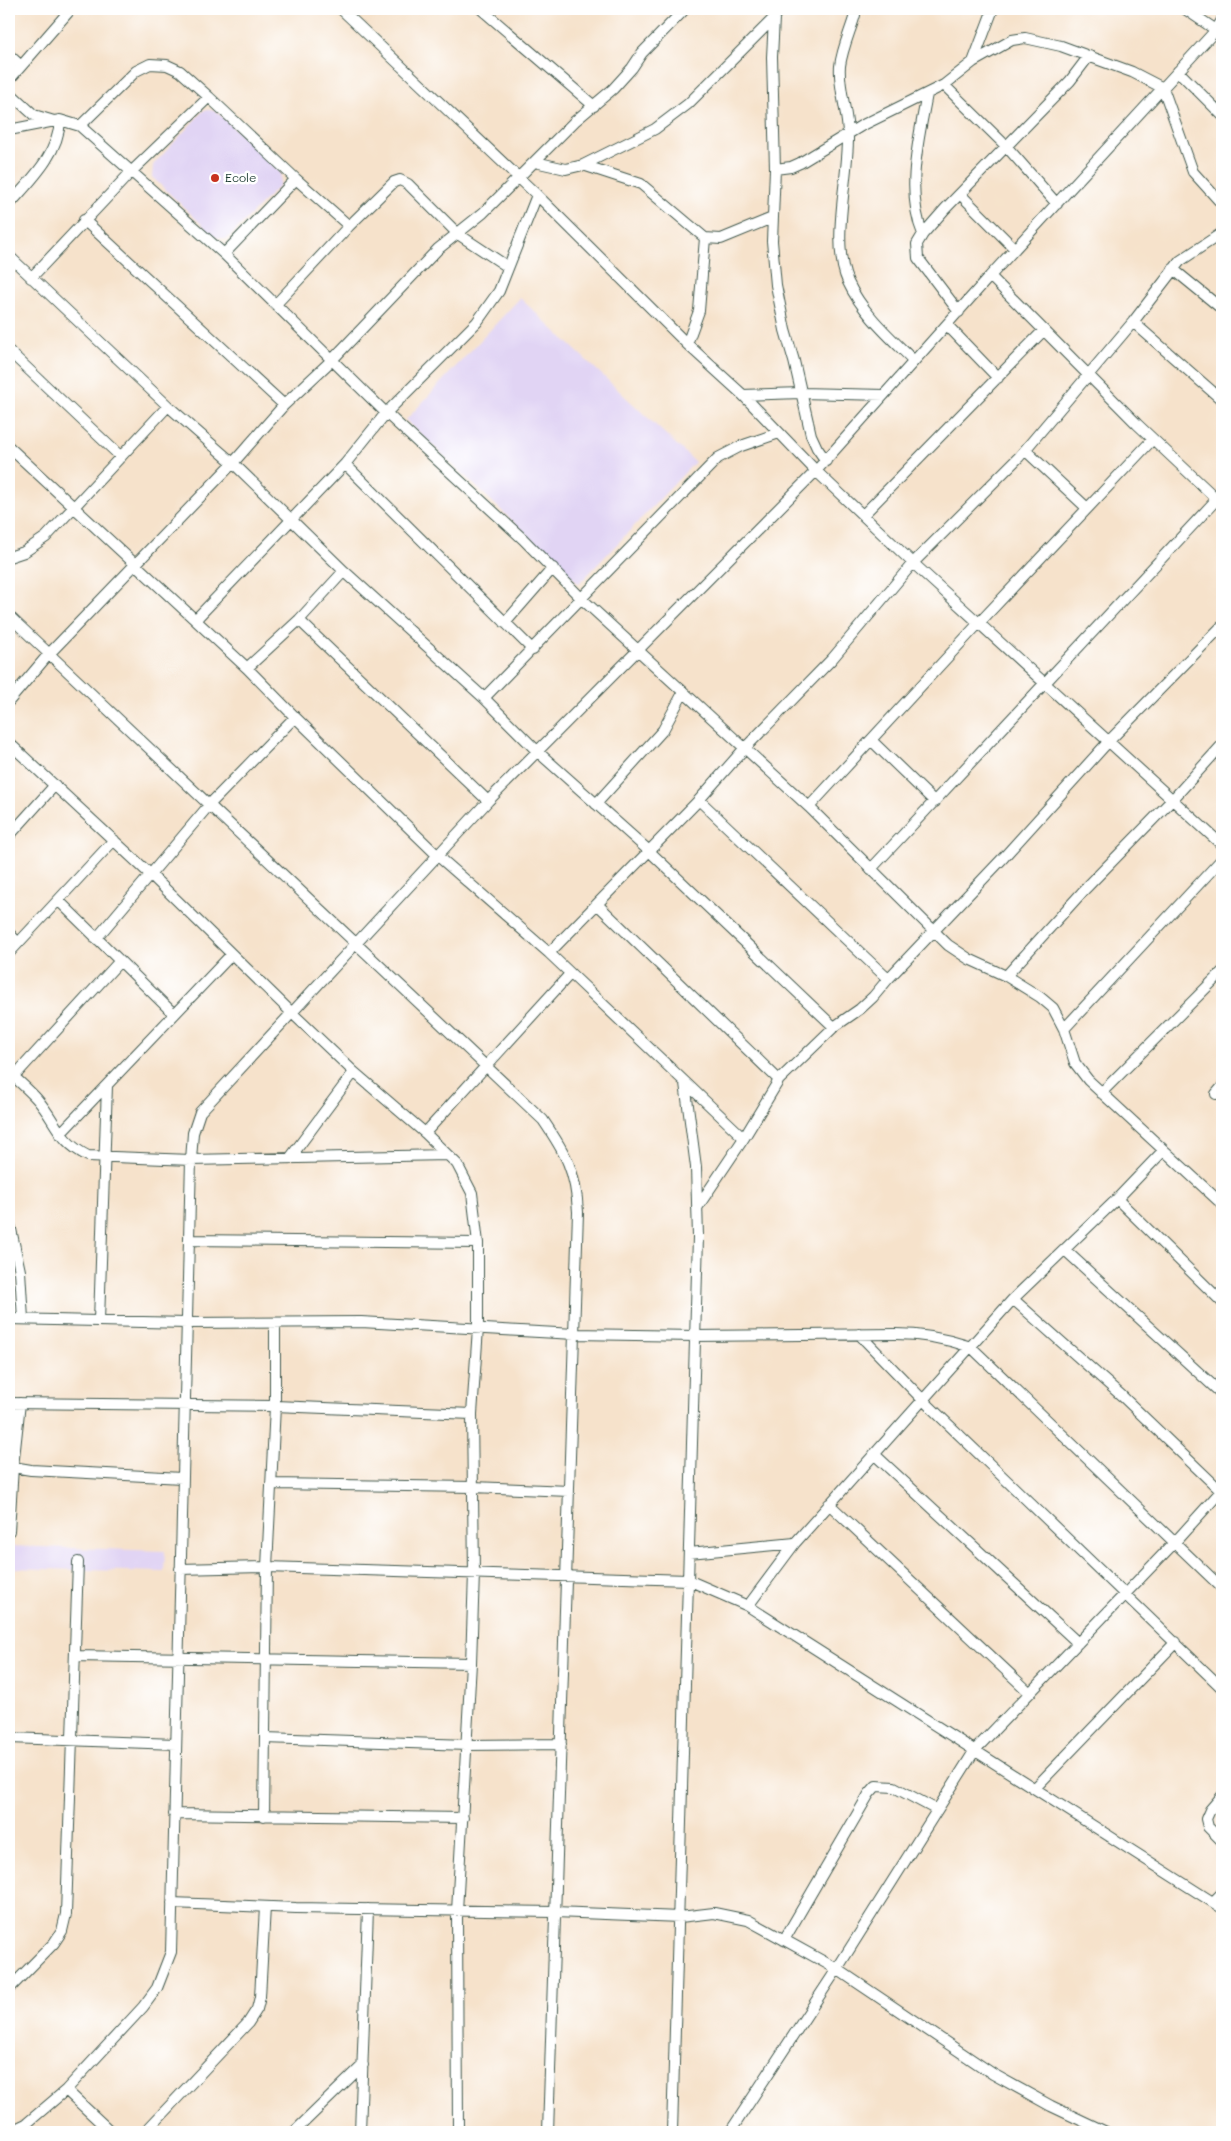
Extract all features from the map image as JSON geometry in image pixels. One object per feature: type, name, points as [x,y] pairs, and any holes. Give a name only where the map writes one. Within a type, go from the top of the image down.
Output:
[{"type":"street","points":[[9,80],[71,9]]},
{"type":"street","points":[[341,9],[537,195],[687,344],[743,394],[816,471],[913,563],[1222,846]]},
{"type":"street","points":[[481,9],[594,106]]},
{"type":"street","points":[[9,701],[48,655],[233,463],[284,405],[332,360],[438,249],[458,234],[519,178],[575,121],[594,106],[623,78],[642,52],[685,9]]},
{"type":"street","points":[[854,9],[855,15],[842,55],[840,69],[848,134],[840,233],[843,263],[848,282],[874,321],[914,361]]},
{"type":"street","points":[[973,62],[993,9]]},
{"type":"street","points":[[1185,9],[1216,30]]},
{"type":"street","points":[[535,162],[566,169],[584,165],[662,124],[688,104],[776,14]]},
{"type":"street","points":[[776,14],[772,56],[775,168],[772,218],[776,285],[811,435],[826,461]]},
{"type":"street","points":[[9,2132],[24,2128],[66,2090],[143,2007],[156,1988],[171,1952],[189,1240],[193,1133],[200,1112],[290,1012],[488,801],[826,461],[990,276],[1216,30],[1222,20]]},
{"type":"street","points":[[775,168],[791,167],[800,163],[848,134],[944,85],[973,62],[1012,40],[1025,38],[1061,46],[1089,56],[1132,72],[1163,88],[1193,172],[1222,204]]},
{"type":"street","points":[[9,55],[21,66]]},
{"type":"street","points":[[958,312],[918,258],[917,244],[923,234],[960,194],[1070,81],[1089,56]]},
{"type":"street","points":[[80,126],[136,71],[150,64],[166,65],[180,71],[349,226]]},
{"type":"street","points":[[1178,71],[1222,115]]},
{"type":"street","points":[[944,85],[1006,146],[1057,204]]},
{"type":"street","points":[[9,92],[34,115],[80,126],[224,254],[386,413],[553,568],[582,599],[809,808],[956,952],[1006,976],[1040,997],[1053,1008],[1064,1028],[1074,1063],[1101,1093],[1221,1199]]},
{"type":"street","points":[[923,234],[916,218],[915,191],[916,161],[927,94]]},
{"type":"street","points":[[31,278],[132,171],[209,97]]},
{"type":"street","points":[[9,130],[57,120]]},
{"type":"street","points":[[9,206],[46,159],[59,134],[57,120]]},
{"type":"street","points":[[584,165],[641,184],[705,238],[721,240],[772,218]]},
{"type":"street","points":[[224,254],[296,179]]},
{"type":"street","points":[[276,304],[349,226],[394,182],[400,180],[408,184],[458,234],[508,267]]},
{"type":"street","points":[[960,194],[1015,249]]},
{"type":"street","points":[[195,620],[345,464],[386,413],[477,322],[499,291],[537,195]]},
{"type":"street","points":[[84,220],[284,405]]},
{"type":"street","points":[[549,953],[699,800],[744,749],[832,659],[913,563],[1024,450],[1133,322],[1180,261],[1222,233]]},
{"type":"street","points":[[687,344],[699,310],[705,238]]},
{"type":"street","points":[[9,256],[168,406],[233,463],[344,571],[484,698],[538,752],[648,850],[834,1027]]},
{"type":"street","points":[[1173,269],[1222,308]]},
{"type":"street","points":[[871,869],[1220,502],[1153,439],[990,276]]},
{"type":"street","points":[[1133,322],[1222,400]]},
{"type":"street","points":[[947,325],[998,378]]},
{"type":"street","points":[[863,515],[1044,330]]},
{"type":"street","points":[[9,351],[121,457]]},
{"type":"street","points":[[743,394],[884,395]]},
{"type":"street","points":[[9,557],[24,552],[46,537],[168,406]]},
{"type":"street","points":[[484,698],[718,458],[741,446],[780,433]]},
{"type":"street","points":[[809,808],[979,623],[1153,439]]},
{"type":"street","points":[[9,447],[247,668],[294,718],[438,856],[549,953],[744,1138]]},
{"type":"street","points":[[1024,450],[1087,508]]},
{"type":"street","points":[[345,464],[532,650]]},
{"type":"street","points":[[505,623],[553,568]]},
{"type":"street","points":[[247,668],[299,620],[344,571]]},
{"type":"street","points":[[9,616],[48,655],[210,804],[543,1120],[566,1155],[574,1174],[578,1212],[575,1334],[548,2132]]},
{"type":"street","points":[[299,620],[488,801]]},
{"type":"street","points":[[697,1208],[744,1138],[779,1080],[834,1027],[874,997],[888,979],[1004,857],[1109,741],[1222,626]]},
{"type":"street","points":[[596,804],[663,730],[683,693]]},
{"type":"street","points":[[96,939],[210,804],[294,718]]},
{"type":"street","points":[[871,740],[935,802]]},
{"type":"street","points":[[9,743],[151,875],[231,955],[354,1072],[426,1133],[464,1175],[472,1193],[478,1243],[478,1328],[472,1414],[474,1573],[471,1662],[468,1745],[457,1911],[458,2132]]},
{"type":"street","points":[[1006,976],[1086,888],[1222,745]]},
{"type":"street","points":[[9,836],[55,785]]},
{"type":"street","points":[[699,800],[888,979]]},
{"type":"street","points":[[9,953],[114,840]]},
{"type":"street","points":[[1064,1028],[1222,858]]},
{"type":"street","points":[[59,901],[174,1014]]},
{"type":"street","points":[[597,904],[779,1080]]},
{"type":"street","points":[[9,934],[18,943]]},
{"type":"street","points":[[60,1134],[231,955]]},
{"type":"street","points":[[119,962],[11,1077],[36,1099],[51,1118],[60,1134],[73,1148],[88,1156],[105,1158],[192,1160],[447,1155]]},
{"type":"street","points":[[1101,1093],[1222,972]]},
{"type":"street","points":[[426,1133],[570,974]]},
{"type":"street","points":[[290,1158],[354,1072]]},
{"type":"street","points":[[672,2132],[680,1917],[697,1208],[696,1166],[685,1083]]},
{"type":"street","points":[[99,1321],[107,1085]]},
{"type":"street","points":[[748,1606],[795,1543],[1013,1299],[1117,1199],[1164,1150]]},
{"type":"street","points":[[1117,1199],[1222,1302]]},
{"type":"street","points":[[9,1220],[20,1270],[23,1319]]},
{"type":"street","points":[[189,1240],[478,1243]]},
{"type":"street","points":[[1065,1250],[1222,1394]]},
{"type":"street","points":[[730,2132],[837,1968],[975,1750],[1222,1491],[1122,1396],[1013,1299]]},
{"type":"street","points":[[9,1319],[187,1323],[361,1322],[575,1334],[695,1336],[923,1334],[950,1339],[971,1347],[1222,1588]]},
{"type":"street","points":[[264,1816],[267,1567],[276,1406],[275,1323]]},
{"type":"street","points":[[859,1334],[922,1399],[1222,1688]]},
{"type":"street","points":[[9,1403],[276,1406],[472,1414]]},
{"type":"street","points":[[9,1531],[20,1403]]},
{"type":"street","points":[[874,1454],[1078,1643]]},
{"type":"street","points":[[13,1467],[31,1470],[182,1478]]},
{"type":"street","points":[[272,1484],[473,1487],[569,1492]]},
{"type":"street","points":[[829,1504],[1030,1693]]},
{"type":"street","points":[[689,1553],[795,1543]]},
{"type":"street","points":[[9,1989],[54,1943],[62,1930],[66,1914],[78,1562]]},
{"type":"street","points":[[180,1569],[267,1567],[688,1580],[748,1606],[1218,1905],[1222,1892]]},
{"type":"street","points":[[1035,1788],[1176,1642]]},
{"type":"street","points":[[75,1656],[471,1662]]},
{"type":"street","points":[[9,1738],[176,1744]]},
{"type":"street","points":[[265,1738],[468,1745],[560,1744]]},
{"type":"street","points":[[784,1940],[868,1794],[876,1786],[894,1786],[937,1810]]},
{"type":"street","points":[[1222,1796],[1210,1810],[1206,1819],[1208,1827],[1222,1841]]},
{"type":"street","points":[[174,1814],[463,1818]]},
{"type":"street","points":[[172,1903],[265,1907],[555,1912],[680,1917],[714,1914],[748,1920],[837,1968],[993,2074],[1052,2106],[1106,2132]]},
{"type":"street","points":[[145,2132],[248,2022],[257,2009],[260,1997],[265,1907]]},
{"type":"street","points":[[360,2132],[368,1909]]},
{"type":"street","points":[[294,2132],[363,2065]]},
{"type":"street","points":[[66,2090],[111,2132]]},
{"type":"shaded area","points":[[204,110],[215,110],[281,173],[280,185],[227,239],[215,237],[152,177],[153,165]]},
{"type":"shaded area","points":[[520,298],[695,462],[579,584],[406,420]]},
{"type":"shaded area","points":[[9,1546],[165,1551],[164,1572],[9,1568]]},
{"type":"place","name":"Ecole","points":[[215,178]]}]
